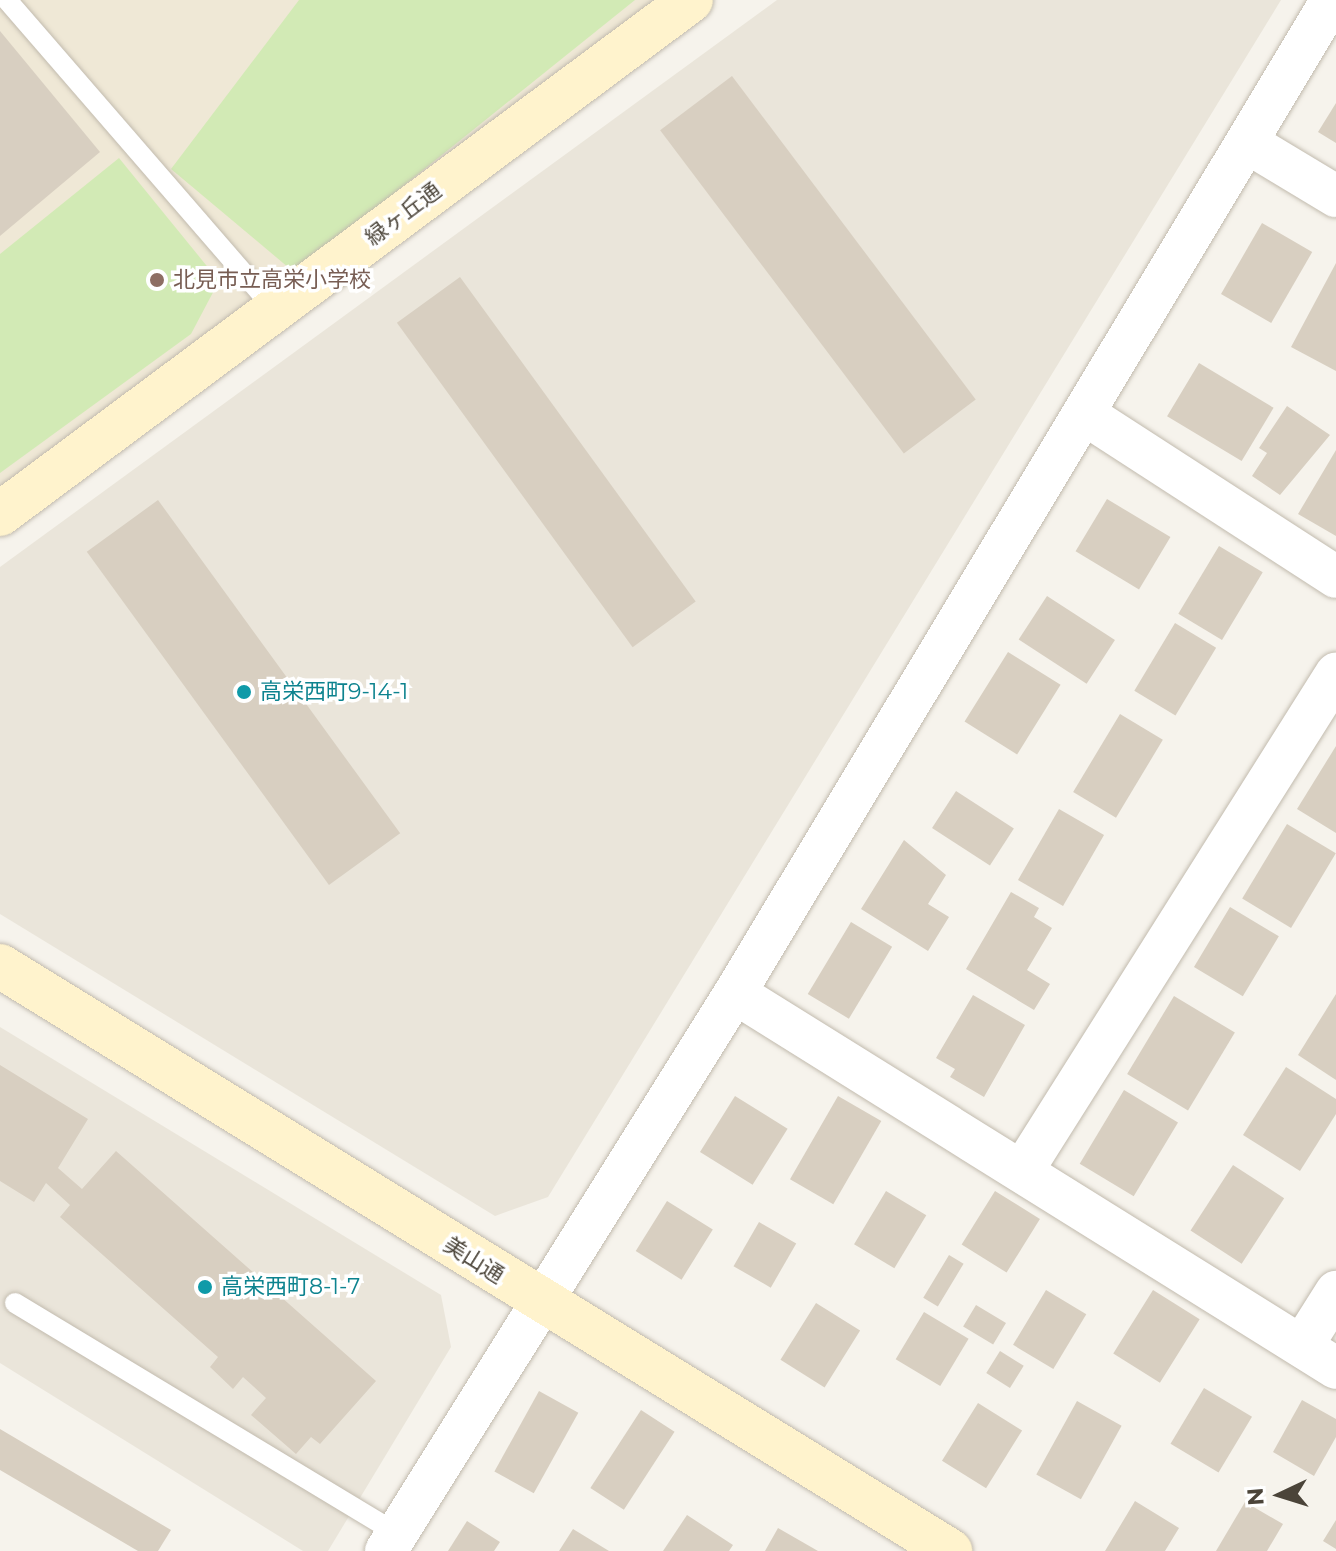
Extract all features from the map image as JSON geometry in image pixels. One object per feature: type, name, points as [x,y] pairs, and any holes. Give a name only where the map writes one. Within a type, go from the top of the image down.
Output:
[{"type":"street","name":"緑ヶ丘通","points":[[0,514],[691,0]]},
{"type":"street","points":[[391,1542],[735,993],[1086,415],[1332,0]]},
{"type":"street","points":[[1248,143],[1336,196]]},
{"type":"street","points":[[1086,415],[1336,577]]},
{"type":"street","points":[[1023,1170],[1336,674]]},
{"type":"street","name":"美山通","points":[[0,966],[950,1551]]},
{"type":"street","points":[[735,993],[1319,1357],[1336,1292]]},
{"type":"lane","points":[[7,0],[275,309]]},
{"type":"lane","points":[[15,1303],[391,1542]]},
{"type":"shaded area","name":"北見市立高栄小学校","points":[[0,0],[691,0],[0,514]]},
{"type":"shaded area","points":[[777,0],[1281,0],[548,1197],[495,1216],[0,914],[0,567]]},
{"type":"shaded area","points":[[0,1027],[441,1295],[451,1347],[328,1551],[303,1551],[0,1363]]},
{"type":"green space","points":[[299,0],[635,0],[295,273],[171,169]]},
{"type":"green space","points":[[119,158],[219,281],[191,334],[0,473],[0,254]]},
{"type":"building","points":[[0,31],[100,152],[0,236]]},
{"type":"building","points":[[732,76],[976,399],[904,454],[660,130]]},
{"type":"building","points":[[1336,103],[1336,143],[1318,132]]},
{"type":"building","points":[[1262,223],[1312,252],[1271,323],[1221,294]]},
{"type":"building","points":[[1336,263],[1336,371],[1291,347]]},
{"type":"building","points":[[460,277],[696,601],[633,647],[397,323]]},
{"type":"building","points":[[1199,363],[1274,408],[1242,461],[1167,416]]},
{"type":"building","points":[[1287,406],[1330,435],[1280,495],[1252,476],[1267,453],[1259,448]]},
{"type":"building","points":[[1336,450],[1336,536],[1298,514]]},
{"type":"building","points":[[1107,499],[1170,537],[1139,589],[1076,551]]},
{"type":"building","name":"高栄西町9-14-1","points":[[158,500],[400,833],[329,885],[87,552]]},
{"type":"building","points":[[1219,546],[1263,572],[1222,640],[1178,614]]},
{"type":"building","points":[[1047,596],[1115,640],[1087,684],[1019,640]]},
{"type":"building","points":[[1175,623],[1216,648],[1175,715],[1134,691]]},
{"type":"building","points":[[1008,652],[1061,685],[1017,754],[965,722]]},
{"type":"building","points":[[1120,714],[1163,740],[1116,818],[1073,792]]},
{"type":"building","points":[[1336,746],[1336,833],[1297,809]]},
{"type":"building","points":[[956,791],[1014,829],[990,865],[932,828]]},
{"type":"building","points":[[1059,809],[1104,835],[1063,906],[1018,880]]},
{"type":"building","points":[[1287,824],[1336,853],[1291,928],[1242,899]]},
{"type":"building","points":[[904,840],[946,875],[928,904],[949,917],[928,951],[861,909]]},
{"type":"building","points":[[1011,892],[1039,908],[1034,917],[1052,928],[1027,970],[1050,984],[1034,1010],[966,969]]},
{"type":"building","points":[[1230,907],[1279,936],[1243,996],[1194,967]]},
{"type":"building","points":[[851,922],[892,947],[849,1019],[808,994]]},
{"type":"building","points":[[1336,994],[1336,1080],[1298,1055]]},
{"type":"building","points":[[973,995],[1025,1025],[984,1097],[950,1077],[955,1069],[936,1058]]},
{"type":"building","points":[[1174,996],[1235,1033],[1188,1111],[1127,1074]]},
{"type":"building","name":"高栄西町8-1-7","points":[[0,1065],[88,1119],[58,1168],[82,1189],[116,1151],[376,1381],[320,1444],[311,1437],[296,1454],[251,1415],[266,1398],[243,1377],[233,1389],[210,1367],[218,1357],[60,1217],[70,1205],[46,1183],[34,1202],[0,1181]]},
{"type":"building","points":[[1286,1067],[1336,1099],[1336,1114],[1300,1171],[1243,1135]]},
{"type":"building","points":[[1124,1090],[1178,1122],[1134,1196],[1080,1164]]},
{"type":"building","points":[[735,1096],[788,1129],[753,1185],[700,1152]]},
{"type":"building","points":[[838,1096],[881,1121],[833,1204],[790,1179]]},
{"type":"building","points":[[1233,1165],[1284,1198],[1242,1264],[1191,1230]]},
{"type":"building","points":[[886,1191],[926,1215],[894,1268],[854,1244]]},
{"type":"building","points":[[995,1191],[1040,1219],[1007,1273],[962,1244]]},
{"type":"building","points":[[667,1201],[713,1230],[682,1280],[636,1251]]},
{"type":"building","points":[[759,1222],[796,1244],[771,1288],[734,1266]]},
{"type":"building","points":[[949,1255],[964,1264],[938,1307],[923,1298]]},
{"type":"building","points":[[1046,1290],[1086,1314],[1053,1369],[1013,1345]]},
{"type":"building","points":[[1153,1290],[1200,1319],[1160,1383],[1113,1354]]},
{"type":"building","points":[[816,1303],[860,1331],[825,1387],[780,1360]]},
{"type":"building","points":[[976,1305],[1006,1323],[993,1344],[963,1326]]},
{"type":"building","points":[[924,1312],[969,1339],[940,1386],[896,1359]]},
{"type":"building","points":[[1000,1351],[1024,1366],[1010,1388],[986,1373]]},
{"type":"building","points":[[1204,1388],[1252,1417],[1219,1473],[1171,1444]]},
{"type":"building","points":[[539,1391],[578,1413],[534,1493],[494,1471]]},
{"type":"building","points":[[1302,1400],[1336,1419],[1336,1437],[1314,1476],[1273,1452]]},
{"type":"building","points":[[1077,1401],[1122,1426],[1081,1499],[1036,1474]]},
{"type":"building","points":[[978,1403],[1022,1431],[986,1488],[942,1461]]},
{"type":"building","points":[[641,1410],[675,1432],[624,1510],[590,1488]]},
{"type":"building","points":[[0,1429],[171,1530],[158,1551],[138,1551],[0,1470]]},
{"type":"building","points":[[1135,1501],[1179,1528],[1165,1551],[1105,1551]]},
{"type":"building","points":[[1245,1502],[1283,1524],[1267,1551],[1216,1551]]},
{"type":"building","points":[[687,1515],[733,1545],[729,1551],[663,1551]]},
{"type":"building","points":[[1336,1520],[1336,1549],[1323,1541]]},
{"type":"building","points":[[467,1521],[500,1542],[494,1551],[448,1551]]},
{"type":"building","points":[[778,1528],[818,1551],[765,1551]]},
{"type":"building","points":[[573,1529],[609,1551],[559,1551]]},
{"type":"place","name":"北見市立高栄小学校","points":[[157,280]]},
{"type":"place","name":"高栄西町9-14-1","points":[[244,692]]},
{"type":"place","name":"高栄西町8-1-7","points":[[205,1287]]}]
